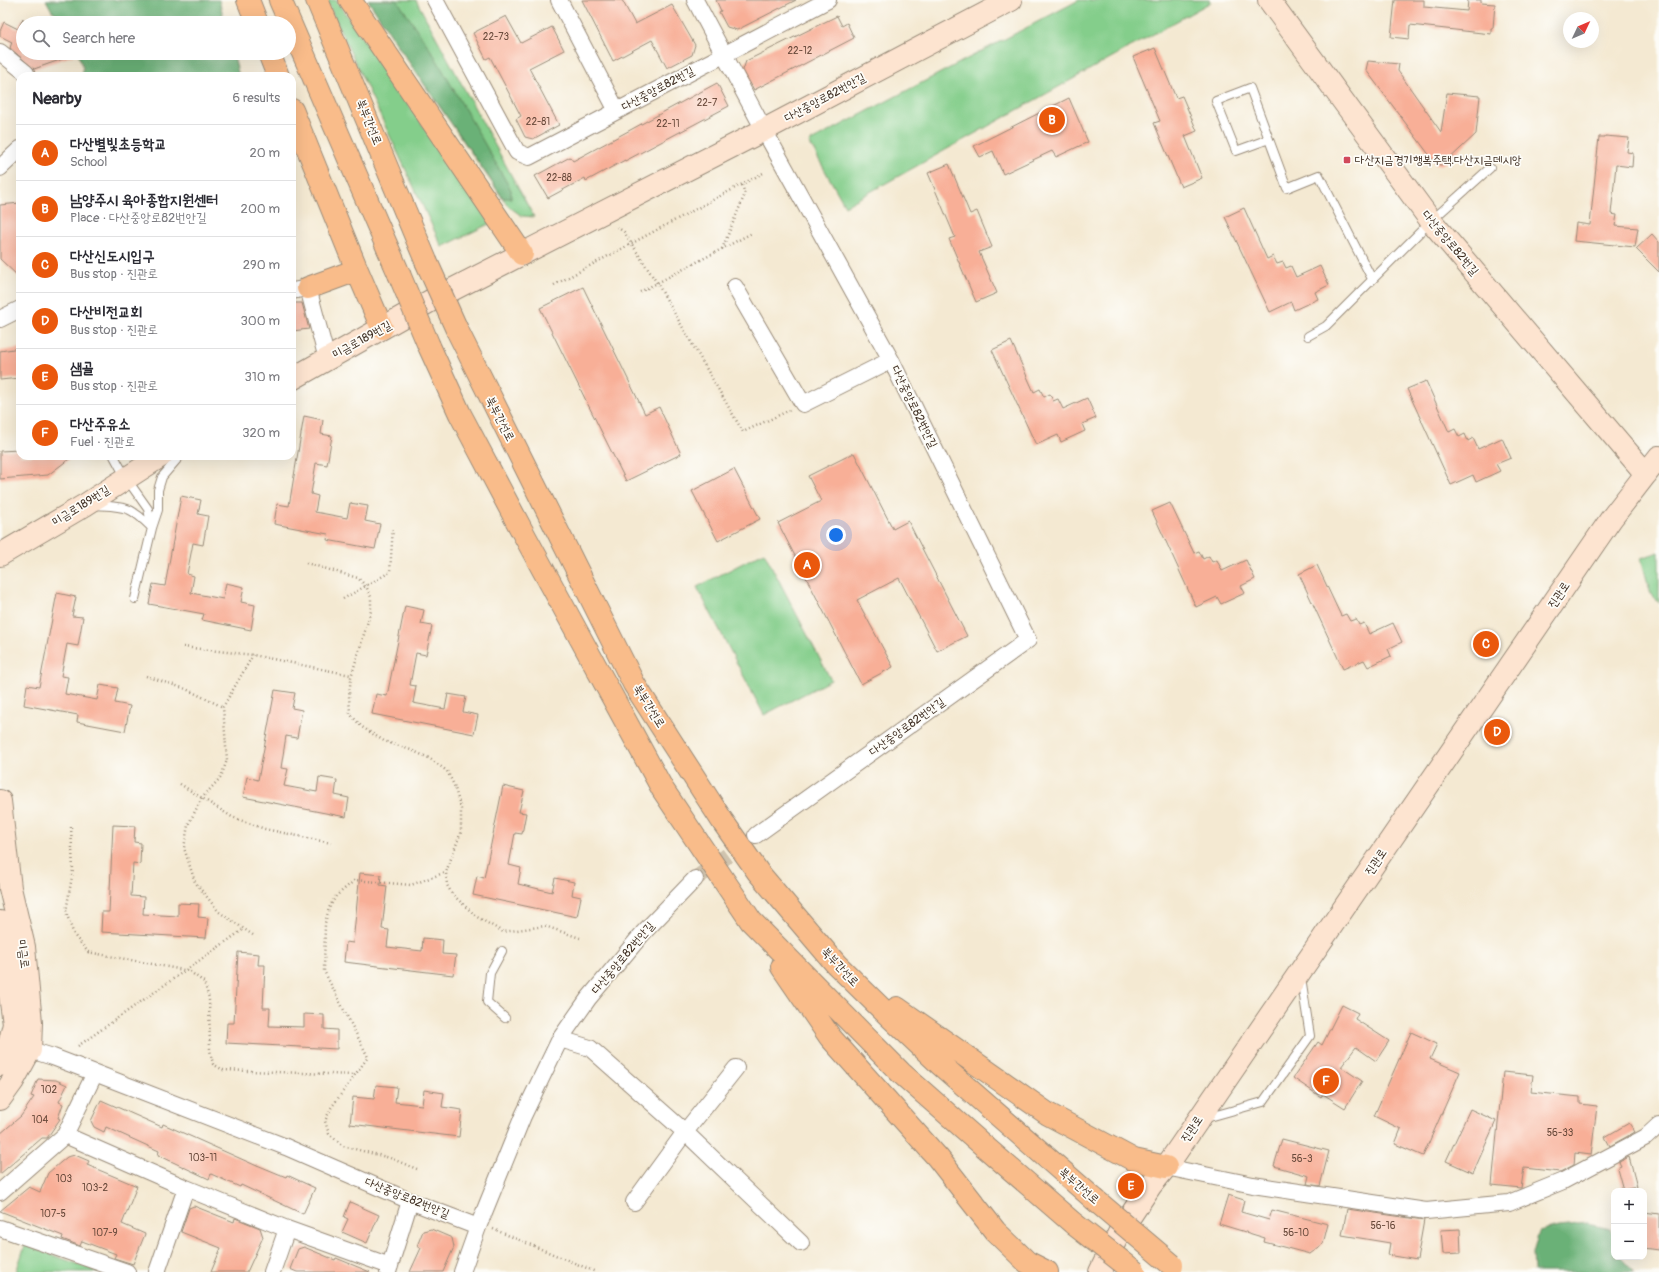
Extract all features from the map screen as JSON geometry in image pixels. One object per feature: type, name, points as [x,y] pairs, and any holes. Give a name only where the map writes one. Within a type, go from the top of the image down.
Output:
[{"type":"highway","points":[[248,0],[254,16]]},
{"type":"highway","points":[[280,0],[287,16]]},
{"type":"highway","name":"북부간선로","points":[[317,0],[426,261],[458,332],[634,684],[723,822],[758,872],[836,964],[941,1065],[1094,1199],[1176,1268]]},
{"type":"highway","points":[[350,0],[522,254]]},
{"type":"highway","points":[[296,37],[429,346],[460,414],[663,790],[830,1037],[938,1158],[995,1231],[1032,1267],[1047,1272]]},
{"type":"highway","points":[[272,60],[276,72]]},
{"type":"highway","points":[[296,120],[382,328]]},
{"type":"highway","points":[[300,289],[357,270]]},
{"type":"highway","points":[[752,922],[901,1073],[1074,1224],[1135,1272]]},
{"type":"highway","points":[[836,964],[1048,1114],[1134,1160],[1166,1167]]},
{"type":"street","points":[[435,0],[517,152],[529,157],[617,111]]},
{"type":"street","name":"다산중앙로82번길","points":[[559,0],[617,111],[820,2]]},
{"type":"street","points":[[695,0],[764,130]]},
{"type":"street","name":"다산중앙로82번안길","points":[[756,835],[1028,640],[891,360],[764,130],[1011,0]]},
{"type":"street","name":"다산중앙로82번길","points":[[1269,0],[1431,222],[1646,474]]},
{"type":"street","points":[[0,52],[25,72]]},
{"type":"street","name":"미금로189번길","points":[[296,377],[432,300],[764,130]]},
{"type":"street","points":[[0,168],[16,153]]},
{"type":"street","points":[[735,287],[803,404],[891,360]]},
{"type":"street","points":[[300,289],[327,359]]},
{"type":"street","points":[[0,319],[16,311]]},
{"type":"street","name":"진관로","points":[[1100,1272],[1119,1233],[1151,1185],[1166,1167],[1199,1120],[1610,519],[1659,457]]},
{"type":"street","name":"미금로189번길","points":[[0,555],[85,505],[155,460]]},
{"type":"street","name":"미금로","points":[[0,801],[10,888],[24,947],[31,1023],[30,1050],[14,1081],[0,1099]]},
{"type":"street","name":"다산중앙로82번안길","points":[[9,1045],[30,1050],[95,1073],[286,1147],[410,1201],[478,1227],[523,1116],[560,1039],[588,1000],[643,933],[695,879]]},
{"type":"street","name":"미금로","points":[[0,922],[14,1024],[9,1045],[0,1064]]},
{"type":"street","points":[[560,1039],[590,1048],[685,1132],[801,1243]]},
{"type":"street","points":[[634,1202],[685,1132],[736,1068]]},
{"type":"street","points":[[0,1192],[65,1135],[95,1073]]},
{"type":"street","points":[[1166,1167],[1253,1185],[1426,1211],[1509,1203],[1563,1181],[1646,1136],[1659,1125]]},
{"type":"street","points":[[65,1135],[186,1188],[389,1269],[410,1201]]},
{"type":"street","points":[[157,1272],[186,1188]]},
{"type":"street","points":[[462,1272],[478,1227]]},
{"type":"street","points":[[0,1228],[127,1272]]},
{"type":"street","points":[[272,1272],[287,1229]]},
{"type":"lane","points":[[1269,139],[1236,151],[1216,101],[1250,88],[1269,139],[1287,188],[1319,175],[1372,279]]},
{"type":"lane","points":[[1308,336],[1326,326],[1431,222],[1490,168]]},
{"type":"lane","points":[[116,460],[126,478],[148,509],[152,528]]},
{"type":"lane","points":[[135,599],[152,528],[158,510],[158,490],[162,477],[177,460]]},
{"type":"lane","points":[[85,505],[117,506],[130,509],[139,515],[152,528]]},
{"type":"lane","points":[[502,951],[490,973],[487,1002],[505,1018]]},
{"type":"lane","points":[[1199,1120],[1263,1102],[1310,1036],[1300,972]]},
{"type":"path","points":[[554,284],[765,172]]},
{"type":"path","points":[[722,250],[745,194],[742,185]]},
{"type":"path","points":[[617,227],[624,232],[657,283],[743,432],[803,404]]},
{"type":"path","points":[[640,292],[752,234]]},
{"type":"path","points":[[343,599],[390,572],[393,527]]},
{"type":"path","points":[[306,563],[358,578],[366,586],[371,597],[371,611],[351,675],[349,695],[350,714],[362,727],[384,741],[429,758],[447,771],[454,785],[461,809],[461,832],[446,872],[447,885],[452,894],[477,917],[503,932],[545,926],[580,938]]},
{"type":"path","points":[[183,647],[253,655],[351,675]]},
{"type":"path","points":[[252,935],[219,912],[195,882],[184,848],[188,825],[202,798],[221,777],[227,760],[223,707],[253,655]]},
{"type":"path","points":[[146,676],[186,689],[223,707]]},
{"type":"path","points":[[180,784],[232,817],[265,829],[331,843]]},
{"type":"path","points":[[71,827],[73,870],[66,912],[74,935],[88,952],[190,971],[204,982],[209,998],[210,1050],[213,1064],[223,1070],[355,1075]]},
{"type":"path","points":[[416,1169],[390,1158],[343,1146],[329,1134],[325,1121],[331,1108],[368,1057],[324,971],[325,923],[336,896],[355,880],[411,885],[446,872]]},
{"type":"path","points":[[78,1046],[244,929]]},
{"type":"path","points":[[478,1227],[497,1230],[596,1272]]},
{"type":"green space","points":[[46,0],[219,0],[223,16],[60,16],[52,11]]},
{"type":"green space","points":[[326,0],[336,0],[491,223],[442,247]]},
{"type":"green space","points":[[368,0],[416,0],[534,217],[522,216],[508,206]]},
{"type":"green space","points":[[368,0],[397,0],[434,55],[511,190],[511,198],[503,198],[402,52]]},
{"type":"green space","points":[[1079,0],[1209,0],[1211,2],[845,206],[809,142]]},
{"type":"green space","points":[[80,60],[235,60],[238,72],[82,72],[83,68]]},
{"type":"green space","points":[[764,552],[831,680],[764,715],[697,587]]},
{"type":"green space","points":[[1659,552],[1659,603],[1651,595],[1641,558]]},
{"type":"green space","points":[[1587,1224],[1611,1229],[1611,1260],[1624,1260],[1635,1272],[1534,1272],[1533,1253],[1539,1232],[1558,1227]]},
{"type":"green space","points":[[25,1245],[100,1272],[16,1272]]},
{"type":"building","points":[[582,0],[622,0],[635,24],[672,5],[695,45],[692,55],[667,68],[652,40],[613,61]]},
{"type":"building","points":[[716,0],[796,0],[737,30],[727,27],[719,12],[721,11]]},
{"type":"building","points":[[1395,0],[1424,0],[1424,7],[1467,11],[1468,0],[1481,0],[1481,3],[1495,4],[1493,28],[1491,28],[1491,34],[1410,25],[1409,39],[1391,37]]},
{"type":"building","points":[[506,16],[521,43],[552,27],[564,50],[529,68],[559,125],[533,139],[525,137],[516,119],[521,116],[490,57],[486,59],[473,33]]},
{"type":"building","points":[[837,16],[842,26],[847,23],[854,38],[754,90],[743,70],[746,61]]},
{"type":"building","points":[[4,22],[16,28],[16,53],[10,48],[12,42],[0,36],[0,31]]},
{"type":"building","points":[[1155,48],[1176,98],[1182,96],[1197,131],[1185,136],[1202,178],[1181,187],[1154,123],[1160,121],[1133,57]]},
{"type":"building","points":[[24,60],[60,60],[34,69]]},
{"type":"building","points":[[1368,61],[1399,64],[1398,71],[1441,132],[1447,93],[1480,96],[1476,134],[1446,162],[1441,165],[1436,164],[1366,70]]},
{"type":"building","points":[[717,83],[729,106],[586,181],[585,178],[548,198],[535,176],[570,157],[573,161]]},
{"type":"building","points":[[1069,98],[1088,142],[1056,157],[1052,151],[1003,174],[993,151],[980,157],[974,146]]},
{"type":"building","points":[[1599,137],[1629,138],[1627,152],[1633,153],[1632,167],[1616,165],[1611,214],[1617,215],[1615,226],[1638,228],[1635,247],[1574,241],[1576,223],[1590,225]]},
{"type":"building","points":[[949,164],[970,214],[977,211],[992,247],[979,252],[997,293],[976,302],[949,239],[955,237],[928,173]]},
{"type":"building","points":[[16,203],[16,274],[0,259],[0,205]]},
{"type":"building","points":[[1244,208],[1267,259],[1273,256],[1277,264],[1283,262],[1286,268],[1291,266],[1296,277],[1320,266],[1329,285],[1315,292],[1318,299],[1294,310],[1291,302],[1270,312],[1225,217]]},
{"type":"building","points":[[1652,234],[1659,242],[1659,272],[1636,249]]},
{"type":"building","points":[[583,287],[645,414],[659,407],[681,454],[626,481],[540,308]]},
{"type":"building","points":[[296,303],[302,303],[309,329],[296,331]]},
{"type":"building","points":[[1011,341],[1034,392],[1040,389],[1044,397],[1050,394],[1053,401],[1058,399],[1063,409],[1087,398],[1096,418],[1082,424],[1085,431],[1061,442],[1058,435],[1036,445],[992,350]]},
{"type":"building","points":[[16,349],[16,378],[0,380],[0,351]]},
{"type":"building","points":[[1426,381],[1449,432],[1455,429],[1459,437],[1465,434],[1468,441],[1473,438],[1478,449],[1502,438],[1511,458],[1496,464],[1500,471],[1476,482],[1473,475],[1451,485],[1407,389]]},
{"type":"building","points":[[304,416],[323,420],[321,434],[332,436],[327,465],[316,463],[311,494],[318,496],[315,512],[347,518],[350,503],[368,506],[365,521],[380,524],[375,549],[327,540],[328,534],[274,524],[277,504],[289,506]]},
{"type":"building","points":[[16,450],[16,460],[68,460],[48,475],[0,479],[0,451]]},
{"type":"building","points":[[854,453],[893,529],[908,521],[967,636],[937,651],[899,578],[857,600],[893,667],[861,684],[778,523],[821,501],[808,476]]},
{"type":"building","points":[[734,469],[760,519],[718,541],[692,491]]},
{"type":"building","points":[[181,496],[201,500],[198,514],[208,516],[203,545],[193,543],[187,574],[194,576],[191,593],[223,599],[226,583],[244,587],[241,602],[255,605],[251,630],[202,620],[204,614],[149,604],[153,584],[165,586]]},
{"type":"building","points":[[1170,503],[1194,553],[1199,551],[1203,559],[1209,556],[1212,562],[1217,560],[1222,571],[1246,560],[1255,579],[1241,586],[1245,593],[1221,604],[1217,597],[1196,607],[1152,511]]},
{"type":"building","points":[[1317,565],[1341,616],[1346,614],[1350,621],[1356,619],[1359,625],[1364,623],[1369,634],[1393,623],[1402,642],[1388,649],[1391,656],[1368,667],[1364,660],[1343,669],[1299,574]]},
{"type":"building","points":[[57,593],[76,597],[72,616],[83,617],[78,646],[67,644],[61,676],[68,677],[65,694],[97,700],[100,685],[118,688],[115,703],[130,706],[125,731],[77,722],[78,715],[24,705],[27,685],[39,687]]},
{"type":"building","points":[[405,606],[424,610],[421,624],[432,626],[426,655],[416,653],[410,685],[416,686],[413,703],[445,709],[448,694],[466,697],[463,712],[478,715],[474,734],[372,714],[376,694],[387,696]]},
{"type":"building","points":[[275,690],[295,693],[292,708],[302,710],[297,738],[286,736],[281,768],[288,769],[284,786],[317,792],[319,777],[337,780],[335,795],[349,798],[346,817],[243,797],[247,777],[258,780]]},
{"type":"building","points":[[503,786],[524,791],[519,812],[526,813],[522,834],[515,833],[509,865],[521,868],[518,884],[552,892],[555,878],[574,882],[572,895],[581,897],[577,917],[473,895],[477,876],[484,878]]},
{"type":"building","points":[[113,825],[135,826],[134,842],[141,843],[140,864],[133,863],[131,896],[144,897],[143,914],[178,916],[178,903],[199,904],[198,917],[208,918],[206,938],[101,932],[102,912],[109,912]]},
{"type":"building","points":[[360,873],[381,875],[380,885],[387,886],[382,929],[389,930],[387,947],[422,951],[423,938],[443,940],[442,954],[456,955],[453,975],[344,962],[346,942],[353,943]]},
{"type":"building","points":[[238,952],[259,954],[258,965],[265,965],[263,1008],[270,1008],[269,1026],[304,1027],[304,1014],[324,1015],[324,1029],[337,1030],[337,1049],[226,1043],[227,1023],[234,1023]]},
{"type":"building","points":[[1342,1005],[1358,1013],[1355,1019],[1389,1041],[1376,1061],[1356,1047],[1341,1067],[1362,1081],[1345,1108],[1323,1094],[1321,1097],[1293,1078],[1318,1042],[1322,1045]]},
{"type":"building","points":[[1411,1032],[1437,1044],[1430,1059],[1460,1072],[1423,1156],[1395,1144],[1401,1129],[1374,1116]]},
{"type":"building","points":[[1503,1072],[1533,1075],[1531,1092],[1580,1097],[1580,1104],[1597,1106],[1591,1155],[1575,1153],[1574,1165],[1560,1172],[1524,1168],[1521,1188],[1492,1185]]},
{"type":"building","points":[[38,1079],[56,1080],[67,1085],[59,1102],[63,1104],[58,1118],[60,1119],[47,1138],[42,1138],[0,1174],[0,1134],[21,1116],[34,1097],[31,1096]]},
{"type":"building","points":[[376,1085],[397,1087],[395,1102],[422,1105],[424,1090],[444,1093],[442,1107],[462,1110],[459,1137],[350,1124],[353,1097],[374,1099]]},
{"type":"building","points":[[101,1100],[162,1127],[163,1124],[257,1166],[286,1177],[287,1175],[315,1188],[303,1214],[241,1185],[240,1187],[211,1174],[209,1179],[158,1155],[159,1151],[106,1127],[104,1132],[94,1127],[91,1121]]},
{"type":"building","points":[[1470,1109],[1496,1121],[1473,1173],[1446,1161]]},
{"type":"building","points":[[1629,1123],[1635,1132],[1610,1146],[1605,1137]]},
{"type":"building","points":[[1282,1139],[1329,1151],[1320,1186],[1307,1184],[1309,1176],[1274,1166]]},
{"type":"building","points":[[75,1155],[89,1161],[87,1165],[137,1186],[122,1224],[145,1234],[133,1264],[114,1258],[116,1254],[82,1241],[80,1246],[62,1239],[63,1236],[0,1211],[29,1187],[40,1192],[48,1173],[67,1157]]},
{"type":"building","points":[[1629,1157],[1637,1187],[1622,1188],[1617,1168],[1621,1166],[1619,1162]]},
{"type":"building","points":[[1228,1195],[1244,1200],[1241,1212],[1269,1220],[1272,1210],[1328,1224],[1323,1244],[1310,1254],[1264,1242],[1265,1238],[1219,1224]]},
{"type":"building","points":[[350,1202],[379,1215],[367,1243],[342,1232],[348,1219],[344,1217]]},
{"type":"building","points":[[194,1206],[234,1222],[235,1218],[260,1228],[263,1237],[247,1272],[211,1272],[221,1248],[181,1232],[189,1208]]},
{"type":"building","points":[[1347,1209],[1424,1220],[1417,1260],[1388,1255],[1390,1243],[1342,1235]]},
{"type":"building","points":[[1647,1212],[1659,1214],[1659,1250],[1647,1248]]},
{"type":"building","points":[[431,1229],[452,1238],[454,1247],[443,1272],[410,1272],[421,1248],[417,1246],[423,1231]]},
{"type":"building","points":[[1460,1229],[1461,1253],[1443,1254],[1441,1230]]},
{"type":"building","points":[[304,1247],[370,1272],[297,1272],[290,1269],[298,1249]]},
{"type":"tunnel","points":[[695,879],[756,835]]},
{"type":"place","name":"남양주시 육아종합지원센터","points":[[1052,120]]},
{"type":"place","name":"다산지금경기행복주택.다산지금데시앙","points":[[1347,160]]},
{"type":"place","name":"다산별빛초등학교","points":[[807,565]]},
{"type":"place","name":"다산신도시입구","points":[[1486,644]]},
{"type":"place","name":"다산비전교회","points":[[1497,732]]},
{"type":"place","name":"다산주유소","points":[[1326,1081]]},
{"type":"place","name":"샘골","points":[[1131,1186]]}]
